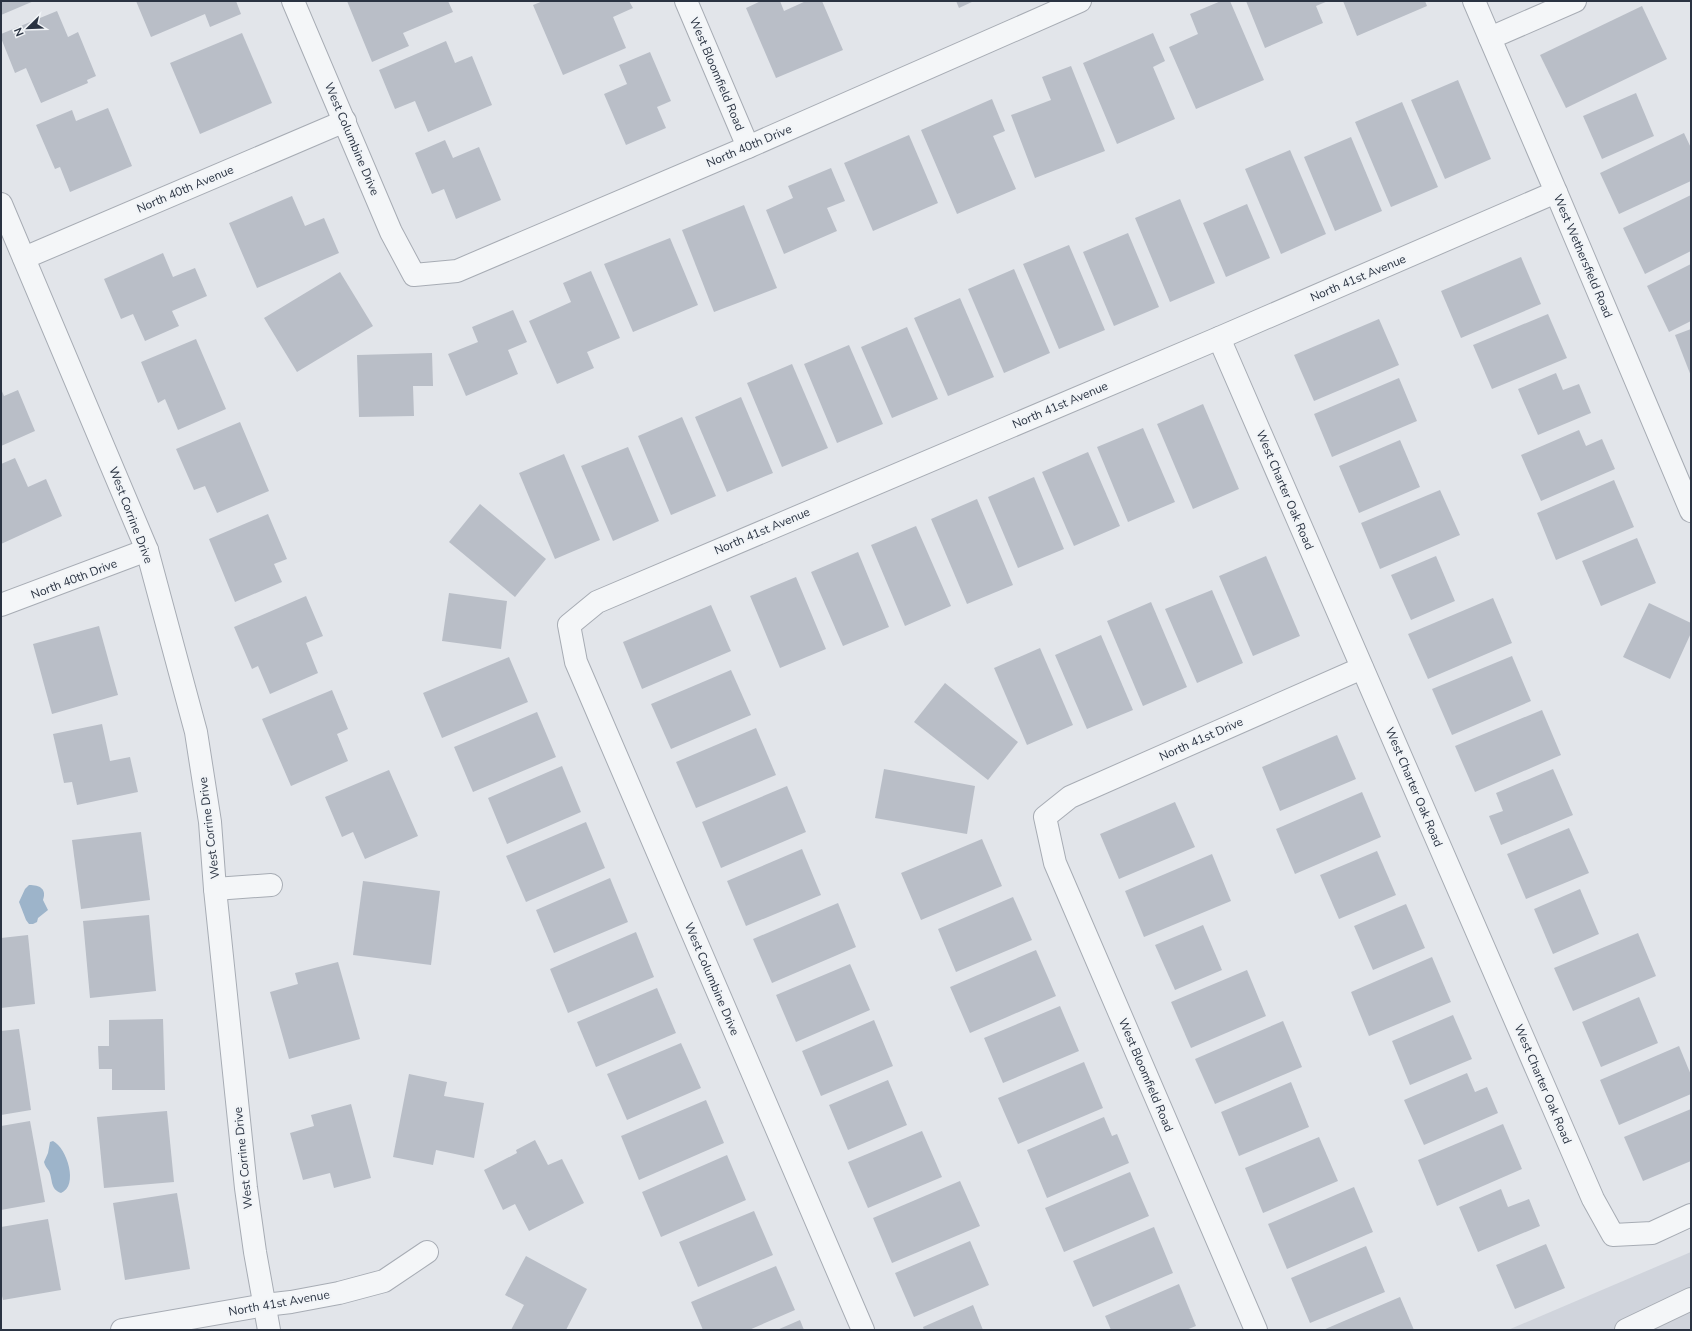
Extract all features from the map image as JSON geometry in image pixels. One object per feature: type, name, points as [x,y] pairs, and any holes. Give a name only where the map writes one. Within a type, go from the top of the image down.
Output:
[{"type":"street","name":"West Columbine Drive","points":[[293,1],[391,232],[414,275]]},
{"type":"street","name":"West Bloomfield Road","points":[[686,1],[748,147]]},
{"type":"street","name":"North 40th Drive","points":[[414,275],[457,271],[748,147],[1079,1]]},
{"type":"street","name":"West Wethersfield Road","points":[[1474,1],[1691,511]]},
{"type":"street","points":[[1490,38],[1575,1]]},
{"type":"street","name":"North 40th Avenue","points":[[24,258],[345,121]]},
{"type":"street","name":"North 41st Avenue","points":[[569,625],[597,602],[1219,338],[1556,192]]},
{"type":"street","name":"West Corrine Drive","points":[[1,204],[147,550],[196,732],[210,822],[215,889],[246,1188],[255,1252],[269,1330]]},
{"type":"street","name":"West Charter Oak Road","points":[[1219,338],[1593,1199],[1613,1235],[1652,1233],[1691,1215]]},
{"type":"street","name":"North 40th Drive","points":[[1,605],[147,550]]},
{"type":"street","name":"West Columbine Drive","points":[[569,625],[576,662],[863,1330]]},
{"type":"street","name":"North 41st Drive","points":[[1045,817],[1070,797],[1362,668]]},
{"type":"street","name":"West Bloomfield Road","points":[[1045,817],[1055,862],[1256,1330]]},
{"type":"street","name":"West Corrine Drive","points":[[215,889],[272,885]]},
{"type":"street","name":"North 41st Avenue","points":[[122,1330],[339,1293],[384,1281],[426,1252]]},
{"type":"street","points":[[1626,1330],[1691,1299]]},
{"type":"shaded area","points":[[1691,1252],[1691,1330],[1508,1330]]},
{"type":"water","points":[[29,885],[42,888],[44,893],[43,900],[48,910],[38,918],[37,922],[33,924],[29,924],[26,920],[19,902],[25,889]]},
{"type":"water","points":[[53,1141],[63,1151],[69,1167],[69,1183],[66,1189],[61,1193],[53,1187],[49,1171],[44,1162],[48,1153],[50,1142]]},
{"type":"building","points":[[1,1],[34,1],[1,15]]},
{"type":"building","points":[[136,1],[236,1],[241,14],[210,27],[205,14],[151,37]]},
{"type":"building","points":[[347,1],[448,1],[453,12],[403,33],[409,46],[372,62]]},
{"type":"building","points":[[543,1],[629,1],[633,8],[613,17],[626,48],[563,75],[533,5]]},
{"type":"building","points":[[761,1],[780,1],[784,11],[806,1],[822,1],[843,50],[776,78],[746,8]]},
{"type":"building","points":[[956,1],[974,1],[959,8]]},
{"type":"building","points":[[1221,1],[1230,1],[1264,80],[1196,109],[1169,47],[1198,34],[1190,14]]},
{"type":"building","points":[[1246,1],[1328,1],[1316,6],[1323,23],[1265,48]]},
{"type":"building","points":[[1343,1],[1425,1],[1427,6],[1357,36]]},
{"type":"building","points":[[1642,6],[1667,59],[1566,108],[1540,55]]},
{"type":"building","points":[[57,11],[68,37],[78,32],[96,76],[87,80],[88,83],[41,103],[26,68],[15,73],[1,38],[1,34]]},
{"type":"building","points":[[242,33],[272,103],[200,134],[170,63]]},
{"type":"building","points":[[1153,33],[1165,61],[1153,67],[1175,119],[1117,144],[1083,63]]},
{"type":"building","points":[[446,41],[455,63],[472,56],[492,105],[428,132],[415,101],[395,109],[379,70]]},
{"type":"building","points":[[650,52],[671,101],[657,107],[666,128],[626,145],[604,94],[627,84],[619,65]]},
{"type":"building","points":[[1071,66],[1105,151],[1035,178],[1011,115],[1051,100],[1042,77]]},
{"type":"building","points":[[1458,80],[1491,159],[1445,179],[1411,100]]},
{"type":"building","points":[[1636,93],[1654,136],[1602,159],[1583,116]]},
{"type":"building","points":[[992,99],[1005,131],[993,136],[1016,189],[957,214],[921,130]]},
{"type":"building","points":[[1402,102],[1438,187],[1391,207],[1355,122]]},
{"type":"building","points":[[108,108],[132,166],[70,192],[60,167],[55,169],[36,125],[72,110],[76,121]]},
{"type":"building","points":[[1684,133],[1691,148],[1691,181],[1619,214],[1600,173]]},
{"type":"building","points":[[909,135],[938,203],[873,231],[844,163]]},
{"type":"building","points":[[1351,137],[1382,211],[1335,231],[1304,157]]},
{"type":"building","points":[[445,140],[453,158],[479,147],[501,200],[456,219],[444,189],[432,194],[415,153]]},
{"type":"building","points":[[1290,150],[1326,234],[1281,254],[1245,169]]},
{"type":"building","points":[[831,168],[845,201],[827,208],[837,231],[784,254],[766,210],[793,198],[788,186]]},
{"type":"building","points":[[1691,195],[1691,251],[1645,274],[1623,228]]},
{"type":"building","points":[[292,196],[305,226],[324,218],[339,253],[257,288],[229,223]]},
{"type":"building","points":[[1180,199],[1215,283],[1170,302],[1135,218]]},
{"type":"building","points":[[1247,204],[1270,258],[1226,277],[1203,223]]},
{"type":"building","points":[[744,205],[777,288],[714,312],[682,230]]},
{"type":"building","points":[[1128,233],[1159,307],[1114,326],[1083,252]]},
{"type":"building","points":[[670,238],[698,305],[633,332],[604,264]]},
{"type":"building","points":[[1069,245],[1105,330],[1059,349],[1023,264]]},
{"type":"building","points":[[163,253],[173,277],[195,268],[207,296],[172,311],[179,326],[145,341],[133,314],[121,319],[104,279]]},
{"type":"building","points":[[1521,257],[1541,304],[1461,338],[1441,291]]},
{"type":"building","points":[[1691,264],[1691,321],[1669,332],[1647,286]]},
{"type":"building","points":[[1014,269],[1050,353],[1004,373],[968,289]]},
{"type":"building","points":[[591,271],[620,338],[587,352],[594,368],[557,384],[529,321],[571,302],[563,283]]},
{"type":"building","points":[[340,272],[373,326],[297,372],[264,318]]},
{"type":"building","points":[[960,298],[994,377],[948,396],[914,318]]},
{"type":"building","points":[[513,310],[527,342],[508,350],[518,374],[466,396],[448,354],[478,342],[472,327]]},
{"type":"building","points":[[1548,314],[1567,358],[1492,389],[1473,345]]},
{"type":"building","points":[[1379,319],[1399,365],[1314,401],[1294,355]]},
{"type":"building","points":[[907,327],[938,399],[892,418],[861,347]]},
{"type":"building","points":[[1691,329],[1691,376],[1675,335]]},
{"type":"building","points":[[196,339],[226,409],[178,430],[165,399],[158,403],[141,362]]},
{"type":"building","points":[[849,345],[883,424],[837,443],[804,364]]},
{"type":"building","points":[[432,353],[433,386],[413,386],[414,416],[359,417],[357,355]]},
{"type":"building","points":[[792,364],[828,448],[782,467],[747,383]]},
{"type":"building","points":[[1556,373],[1563,390],[1579,384],[1591,413],[1538,435],[1518,389]]},
{"type":"building","points":[[1399,378],[1417,421],[1332,457],[1314,414]]},
{"type":"building","points":[[1,389],[4,396],[18,390],[35,431],[1,446]]},
{"type":"building","points":[[741,397],[773,473],[727,492],[695,417]]},
{"type":"building","points":[[1203,404],[1239,489],[1193,509],[1157,424]]},
{"type":"building","points":[[682,417],[716,496],[671,515],[638,436]]},
{"type":"building","points":[[240,422],[269,491],[217,513],[205,486],[194,490],[176,449]]},
{"type":"building","points":[[1143,428],[1175,502],[1128,522],[1097,447]]},
{"type":"building","points":[[1579,430],[1586,446],[1602,439],[1615,469],[1541,501],[1521,455]]},
{"type":"building","points":[[1400,440],[1420,487],[1359,513],[1339,466]]},
{"type":"building","points":[[628,447],[659,521],[613,541],[581,466]]},
{"type":"building","points":[[1088,452],[1120,526],[1074,546],[1042,472]]},
{"type":"building","points":[[564,454],[600,540],[555,559],[519,473]]},
{"type":"building","points":[[15,458],[28,487],[46,479],[62,516],[1,544],[1,464]]},
{"type":"building","points":[[1034,477],[1064,549],[1018,568],[988,497]]},
{"type":"building","points":[[1614,480],[1634,527],[1556,560],[1537,513]]},
{"type":"building","points":[[1440,490],[1460,535],[1380,569],[1361,523]]},
{"type":"building","points":[[977,499],[1013,585],[967,604],[931,519]]},
{"type":"building","points":[[480,504],[546,559],[515,597],[449,542]]},
{"type":"building","points":[[268,514],[287,559],[274,564],[282,582],[235,602],[209,539]]},
{"type":"building","points":[[916,526],[951,606],[905,626],[871,545]]},
{"type":"building","points":[[1637,538],[1656,583],[1601,606],[1582,561]]},
{"type":"building","points":[[858,552],[889,627],[843,646],[811,572]]},
{"type":"building","points":[[1266,556],[1300,636],[1253,656],[1219,576]]},
{"type":"building","points":[[1436,556],[1455,601],[1411,620],[1391,575]]},
{"type":"building","points":[[796,577],[826,649],[780,668],[750,596]]},
{"type":"building","points":[[1212,590],[1243,663],[1197,683],[1165,609]]},
{"type":"building","points":[[449,593],[507,601],[501,649],[442,641]]},
{"type":"building","points":[[306,596],[323,636],[306,643],[318,673],[270,694],[258,666],[252,669],[234,627]]},
{"type":"building","points":[[1493,598],[1512,643],[1428,679],[1408,634]]},
{"type":"building","points":[[1151,602],[1187,687],[1143,706],[1107,621]]},
{"type":"building","points":[[1649,603],[1691,623],[1691,633],[1670,679],[1623,657]]},
{"type":"building","points":[[711,605],[731,651],[642,689],[623,642]]},
{"type":"building","points":[[99,626],[118,695],[52,714],[33,644]]},
{"type":"building","points":[[1101,635],[1133,710],[1087,729],[1055,655]]},
{"type":"building","points":[[1040,648],[1073,725],[1027,745],[994,668]]},
{"type":"building","points":[[1512,656],[1531,701],[1452,735],[1432,689]]},
{"type":"building","points":[[509,657],[528,702],[442,738],[423,693]]},
{"type":"building","points":[[731,670],[751,715],[671,749],[651,704]]},
{"type":"building","points":[[945,683],[1018,742],[988,780],[914,722]]},
{"type":"building","points":[[332,690],[348,729],[337,734],[348,761],[291,786],[262,719]]},
{"type":"building","points":[[1542,710],[1561,755],[1475,792],[1455,746]]},
{"type":"building","points":[[537,712],[556,757],[473,792],[454,747]]},
{"type":"building","points":[[102,724],[110,761],[130,757],[138,792],[77,805],[72,782],[64,783],[53,734]]},
{"type":"building","points":[[756,728],[776,775],[696,808],[676,762]]},
{"type":"building","points":[[1337,735],[1356,779],[1280,811],[1262,767]]},
{"type":"building","points":[[562,766],[581,812],[507,844],[488,798]]},
{"type":"building","points":[[884,769],[975,786],[967,834],[875,818]]},
{"type":"building","points":[[1553,769],[1573,815],[1501,845],[1489,816],[1503,811],[1496,793]]},
{"type":"building","points":[[389,770],[418,836],[365,859],[353,832],[342,837],[325,797]]},
{"type":"building","points":[[787,786],[806,832],[721,868],[702,822]]},
{"type":"building","points":[[1362,792],[1381,837],[1295,874],[1276,829]]},
{"type":"building","points":[[1175,802],[1195,847],[1119,879],[1100,834]]},
{"type":"building","points":[[586,822],[605,868],[526,902],[506,856]]},
{"type":"building","points":[[1569,828],[1589,873],[1526,899],[1507,854]]},
{"type":"building","points":[[141,832],[150,900],[81,909],[72,840]]},
{"type":"building","points":[[982,839],[1002,886],[921,920],[901,873]]},
{"type":"building","points":[[802,849],[821,895],[746,926],[727,881]]},
{"type":"building","points":[[1377,851],[1396,895],[1339,919],[1320,875]]},
{"type":"building","points":[[1212,854],[1231,901],[1144,937],[1125,891]]},
{"type":"building","points":[[610,878],[628,922],[554,953],[536,910]]},
{"type":"building","points":[[363,881],[440,891],[431,965],[353,955]]},
{"type":"building","points":[[1580,889],[1599,934],[1553,954],[1534,909]]},
{"type":"building","points":[[1013,897],[1032,940],[956,972],[938,929]]},
{"type":"building","points":[[838,903],[856,947],[772,983],[753,939]]},
{"type":"building","points":[[1406,904],[1425,948],[1373,970],[1354,926]]},
{"type":"building","points":[[149,915],[156,991],[90,998],[83,921]]},
{"type":"building","points":[[1203,925],[1222,970],[1175,990],[1155,945]]},
{"type":"building","points":[[636,932],[654,977],[568,1013],[550,969]]},
{"type":"building","points":[[1638,933],[1656,976],[1573,1011],[1554,968]]},
{"type":"building","points":[[28,935],[35,1004],[1,1008],[1,938]]},
{"type":"building","points":[[1036,950],[1056,996],[970,1033],[950,987]]},
{"type":"building","points":[[1432,957],[1451,1002],[1369,1036],[1351,992]]},
{"type":"building","points":[[338,962],[360,1039],[289,1059],[270,992],[298,984],[295,973]]},
{"type":"building","points":[[850,964],[870,1010],[796,1042],[776,995]]},
{"type":"building","points":[[1247,970],[1266,1016],[1191,1048],[1171,1002]]},
{"type":"building","points":[[657,988],[676,1033],[596,1067],[577,1022]]},
{"type":"building","points":[[1639,997],[1658,1043],[1601,1067],[1582,1022]]},
{"type":"building","points":[[1060,1006],[1079,1051],[1003,1083],[984,1038]]},
{"type":"building","points":[[1453,1015],[1472,1059],[1410,1085],[1392,1041]]},
{"type":"building","points":[[163,1019],[165,1090],[112,1090],[112,1069],[99,1069],[98,1046],[109,1046],[109,1020]]},
{"type":"building","points":[[874,1020],[893,1066],[821,1096],[802,1051]]},
{"type":"building","points":[[1283,1021],[1302,1067],[1215,1104],[1195,1059]]},
{"type":"building","points":[[19,1029],[31,1110],[1,1115],[1,1031]]},
{"type":"building","points":[[681,1043],[701,1088],[627,1120],[607,1074]]},
{"type":"building","points":[[1679,1046],[1691,1075],[1691,1094],[1619,1125],[1600,1080]]},
{"type":"building","points":[[1084,1062],[1103,1108],[1018,1144],[998,1098]]},
{"type":"building","points":[[1467,1073],[1475,1092],[1487,1087],[1498,1113],[1424,1145],[1404,1100]]},
{"type":"building","points":[[409,1074],[447,1082],[444,1096],[484,1103],[474,1158],[436,1150],[433,1165],[393,1157]]},
{"type":"building","points":[[888,1080],[907,1125],[848,1150],[829,1105]]},
{"type":"building","points":[[1291,1082],[1309,1127],[1239,1156],[1221,1112]]},
{"type":"building","points":[[706,1100],[724,1143],[639,1180],[621,1136]]},
{"type":"building","points":[[351,1104],[371,1178],[334,1188],[330,1173],[303,1180],[290,1133],[314,1126],[311,1115]]},
{"type":"building","points":[[1691,1109],[1691,1161],[1643,1181],[1624,1137]]},
{"type":"building","points":[[167,1111],[174,1182],[104,1188],[97,1117]]},
{"type":"building","points":[[1104,1117],[1112,1136],[1117,1134],[1129,1163],[1047,1198],[1027,1150]]},
{"type":"building","points":[[30,1121],[45,1202],[1,1210],[1,1126]]},
{"type":"building","points":[[1503,1124],[1522,1169],[1437,1206],[1418,1160]]},
{"type":"building","points":[[922,1131],[942,1177],[868,1208],[848,1162]]},
{"type":"building","points":[[1319,1137],[1338,1181],[1263,1213],[1245,1168]]},
{"type":"building","points":[[535,1140],[548,1165],[562,1159],[584,1203],[529,1231],[515,1204],[503,1210],[484,1170],[517,1153],[516,1150]]},
{"type":"building","points":[[727,1155],[746,1200],[661,1237],[642,1192]]},
{"type":"building","points":[[1130,1172],[1149,1216],[1064,1252],[1045,1208]]},
{"type":"building","points":[[960,1181],[980,1226],[892,1263],[873,1218]]},
{"type":"building","points":[[1354,1187],[1373,1232],[1287,1269],[1268,1224]]},
{"type":"building","points":[[1501,1189],[1508,1207],[1529,1199],[1540,1226],[1478,1252],[1459,1207]]},
{"type":"building","points":[[177,1193],[190,1269],[125,1280],[113,1203]]},
{"type":"building","points":[[754,1211],[773,1255],[698,1287],[679,1242]]},
{"type":"building","points":[[48,1219],[61,1290],[3,1300],[1,1292],[1,1227]]},
{"type":"building","points":[[1154,1227],[1173,1273],[1093,1307],[1073,1261]]},
{"type":"building","points":[[970,1241],[989,1285],[914,1317],[895,1273]]},
{"type":"building","points":[[1546,1244],[1565,1288],[1515,1309],[1496,1265]]},
{"type":"building","points":[[1366,1246],[1385,1292],[1310,1323],[1291,1278]]},
{"type":"building","points":[[526,1256],[587,1289],[566,1330],[511,1330],[524,1305],[505,1295]]},
{"type":"building","points":[[776,1266],[795,1310],[749,1330],[703,1330],[691,1302]]},
{"type":"building","points":[[1179,1284],[1196,1326],[1186,1330],[1111,1330],[1105,1316]]},
{"type":"building","points":[[1400,1297],[1414,1330],[1323,1330]]},
{"type":"building","points":[[973,1305],[983,1330],[924,1330],[923,1327]]},
{"type":"building","points":[[800,1320],[804,1330],[777,1330]]}]
